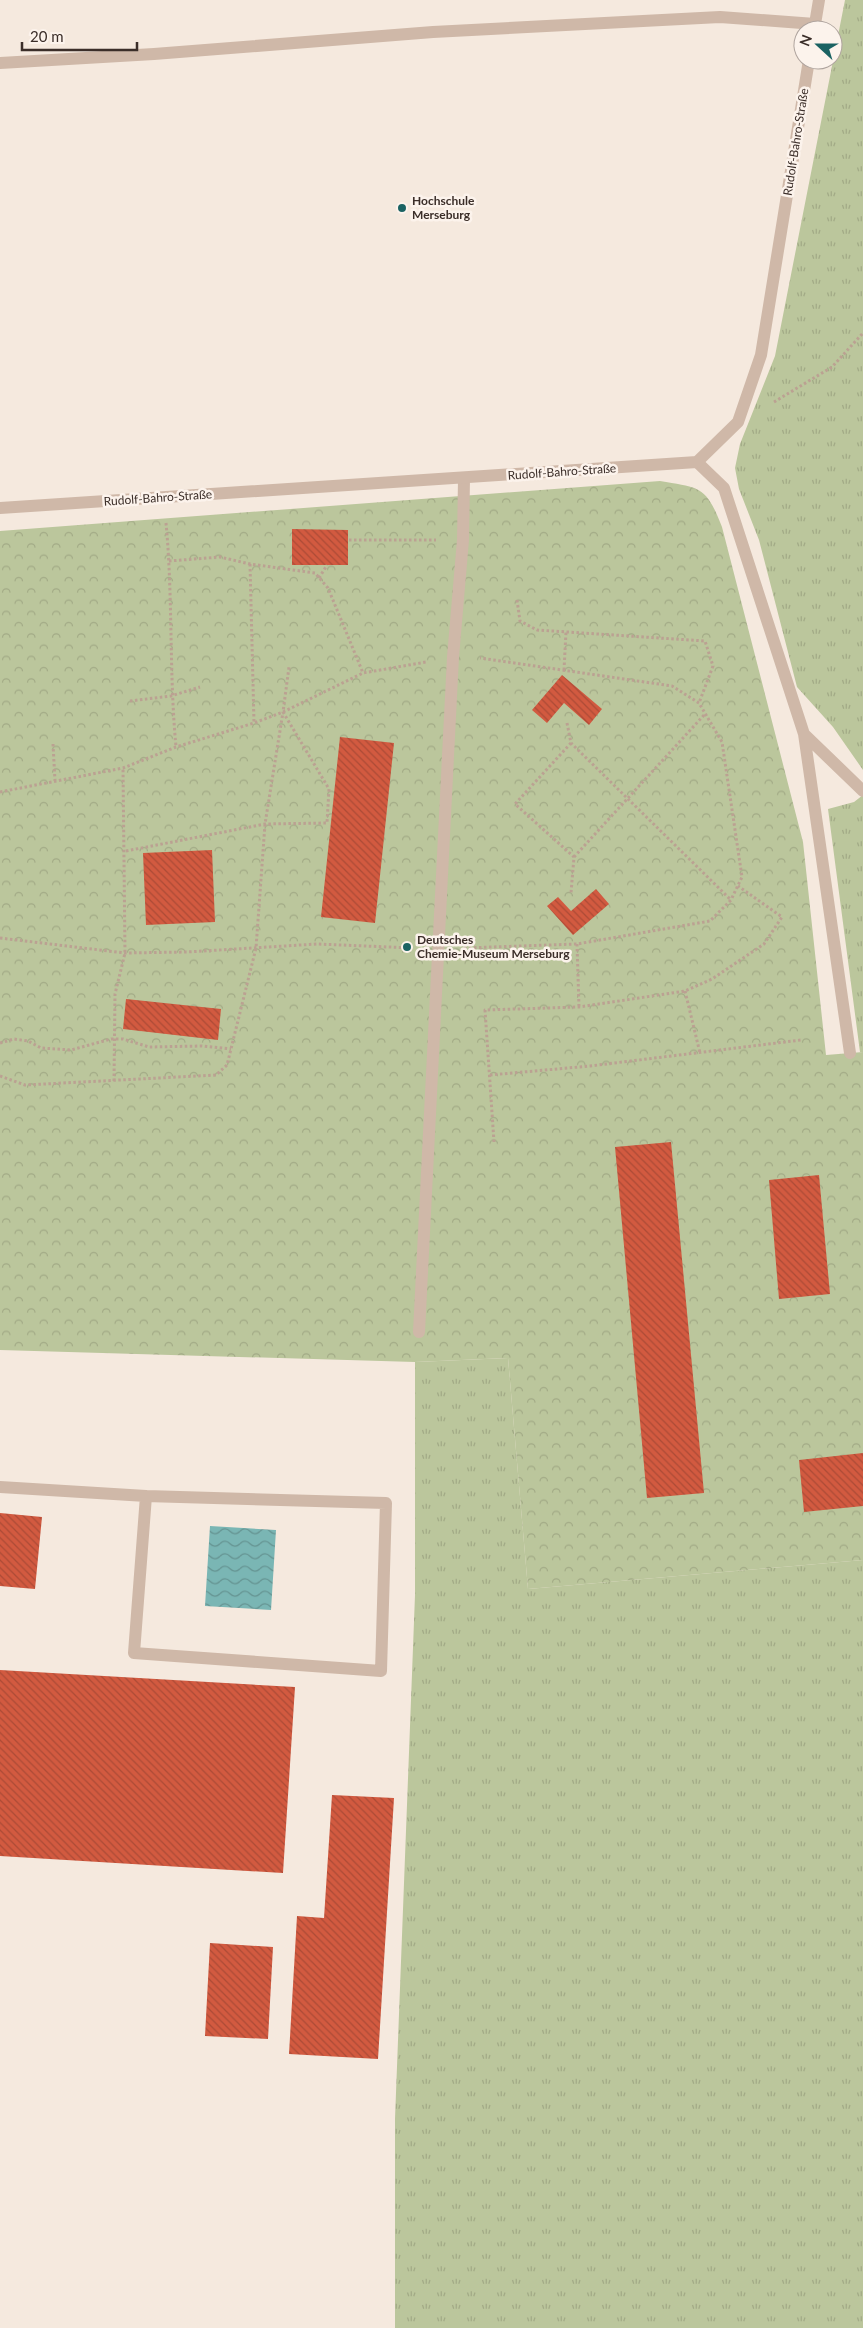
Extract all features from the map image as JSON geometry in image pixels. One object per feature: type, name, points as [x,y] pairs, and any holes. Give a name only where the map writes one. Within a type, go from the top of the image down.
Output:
[{"type":"street","points":[[816,20],[819,0]]},
{"type":"street","points":[[0,63],[154,54],[433,32],[720,17],[793,25]]},
{"type":"street","name":"Rudolf-Bahro-Straße","points":[[0,508],[464,479],[697,462],[738,422],[761,355],[807,70]]},
{"type":"street","points":[[697,462],[724,488],[804,734],[850,1053]]},
{"type":"street","points":[[419,1332],[453,657],[462,540],[464,479]]},
{"type":"street","points":[[804,734],[863,791]]},
{"type":"street","points":[[0,1487],[146,1496],[386,1503],[381,1671],[134,1653],[146,1496]]},
{"type":"path","points":[[738,422],[832,367],[863,333]]},
{"type":"path","points":[[164,498],[170,561],[171,696],[176,747]]},
{"type":"path","points":[[349,540],[462,540]]},
{"type":"path","points":[[170,561],[220,557],[250,564],[315,573],[328,588],[363,673]]},
{"type":"path","points":[[250,564],[254,723]]},
{"type":"path","points":[[319,578],[327,565]]},
{"type":"path","points":[[517,600],[520,620],[537,630],[705,641],[713,666],[699,703]]},
{"type":"path","points":[[564,670],[566,632]]},
{"type":"path","points":[[0,792],[123,768],[176,747],[254,723],[282,712],[363,673],[453,657],[479,658],[672,686],[699,703],[722,742],[742,877],[732,900],[710,921],[577,944],[439,949],[316,944],[125,953],[0,938]]},
{"type":"path","points":[[0,1076],[25,1085],[114,1082],[216,1075],[227,1065],[256,948],[265,824],[289,667]]},
{"type":"path","points":[[130,701],[171,696],[200,688]]},
{"type":"path","points":[[126,851],[265,824],[327,823],[329,790],[282,712]]},
{"type":"path","points":[[571,893],[574,857],[705,714]]},
{"type":"path","points":[[567,723],[571,743],[732,900]]},
{"type":"path","points":[[571,743],[515,804],[574,857]]},
{"type":"path","points":[[53,744],[55,781]]},
{"type":"path","points":[[114,1082],[116,1039],[115,994],[125,953],[126,851],[123,768]]},
{"type":"path","points":[[494,1142],[485,1010],[579,1007],[685,991],[712,979],[764,944],[782,917],[738,886]]},
{"type":"path","points":[[577,944],[579,1007]]},
{"type":"path","points":[[685,991],[700,1053]]},
{"type":"path","points":[[0,1043],[14,1039],[28,1042],[41,1048],[71,1050],[123,1039],[149,1047],[202,1046],[231,1049]]},
{"type":"path","points":[[490,1075],[590,1066],[801,1040]]},
{"type":"green space","points":[[845,0],[863,0],[863,770],[833,727],[797,687],[759,540],[739,489],[735,468],[740,444],[775,356],[831,70],[843,70],[843,20],[841,20]]},
{"type":"green space","name":"Deutsches Chemie-Museum Merseburg","points":[[660,481],[685,485],[700,491],[711,504],[722,527],[803,842],[826,1055],[863,1052],[863,1560],[528,1589],[508,1358],[415,1362],[0,1350],[0,531]]},
{"type":"green space","points":[[863,795],[863,1052],[860,1052],[828,809],[854,802]]},
{"type":"green space","points":[[508,1358],[528,1589],[863,1560],[863,2328],[395,2328],[395,2119],[415,1595],[415,1362]]},
{"type":"water","points":[[210,1526],[276,1530],[271,1610],[205,1606]]},
{"type":"building","points":[[292,529],[348,530],[348,565],[292,565]]},
{"type":"building","points":[[562,675],[602,709],[589,725],[564,703],[547,723],[532,710]]},
{"type":"building","points":[[340,737],[394,743],[375,923],[321,917]]},
{"type":"building","points":[[212,850],[215,922],[146,925],[143,853]]},
{"type":"building","points":[[596,889],[609,904],[573,935],[547,906],[558,897],[571,911]]},
{"type":"building","points":[[126,999],[221,1009],[218,1040],[123,1029]]},
{"type":"building","points":[[671,1142],[704,1493],[647,1498],[615,1147]]},
{"type":"building","points":[[819,1175],[830,1294],[779,1299],[769,1180]]},
{"type":"building","points":[[863,1453],[863,1506],[804,1512],[799,1460]]},
{"type":"building","points":[[0,1513],[42,1517],[35,1589],[0,1586]]},
{"type":"building","points":[[0,1670],[295,1687],[283,1873],[0,1856]]},
{"type":"building","points":[[332,1795],[394,1798],[378,2059],[289,2054],[297,1916],[324,1918]]},
{"type":"building","points":[[210,1943],[273,1947],[268,2039],[205,2036]]},
{"type":"place","name":"Hochschule Merseburg","points":[[402,208]]},
{"type":"place","name":"Deutsches Chemie-Museum Merseburg","points":[[407,947]]}]
